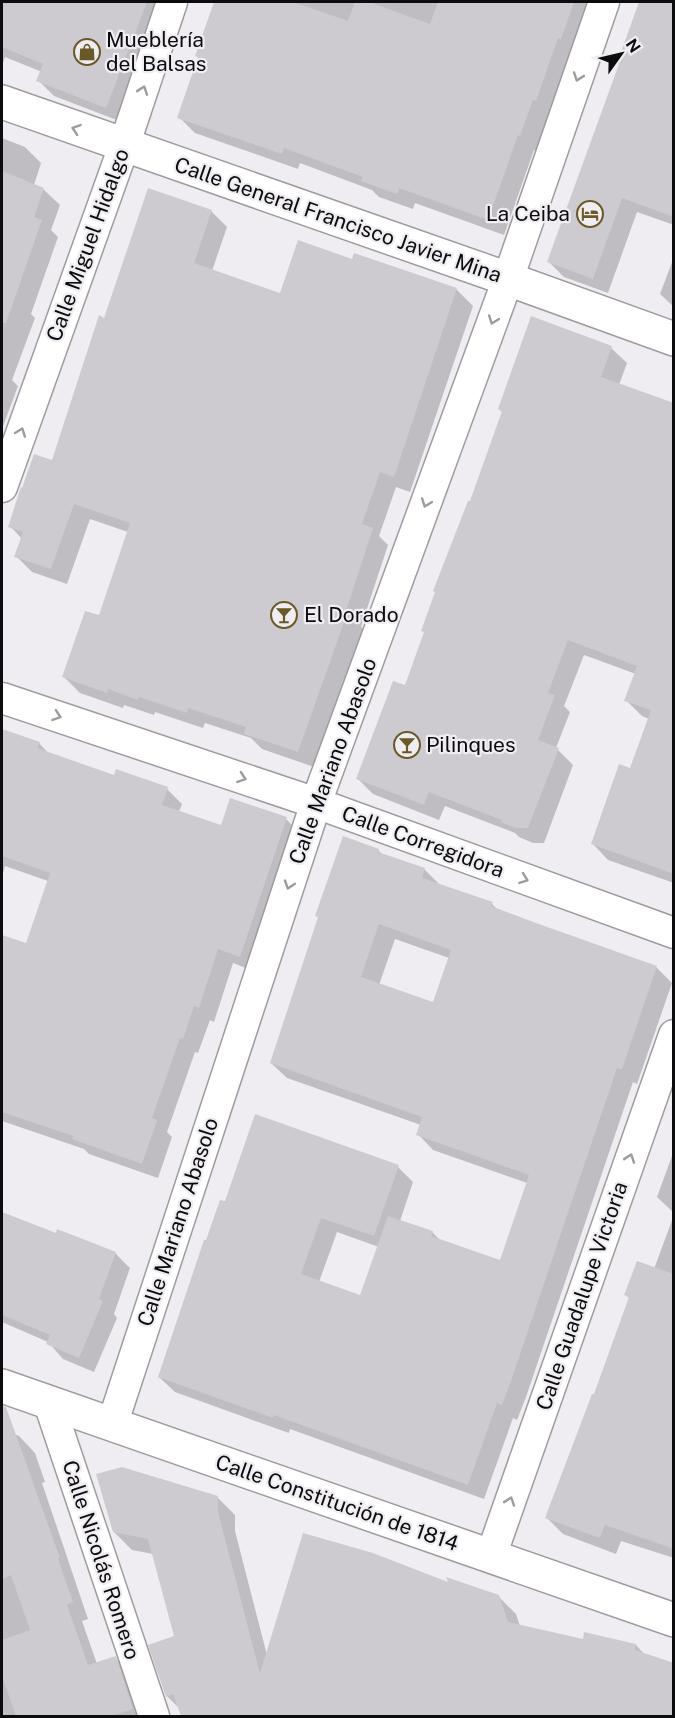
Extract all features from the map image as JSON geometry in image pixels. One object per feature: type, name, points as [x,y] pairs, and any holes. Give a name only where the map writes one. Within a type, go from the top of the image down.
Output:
[{"type":"street","name":"Calle Miguel Hidalgo","points":[[2,487],[124,146],[172,2]]},
{"type":"street","name":"Calle Mariano Abasolo","points":[[112,1425],[316,803],[508,279],[604,2]]},
{"type":"street","name":"Calle General Francisco Javier Mina","points":[[2,102],[674,339]]},
{"type":"street","name":"Calle Corregidora","points":[[2,698],[316,803],[674,933]]},
{"type":"street","name":"Calle Guadalupe Victoria","points":[[491,1556],[674,1035]]},
{"type":"street","name":"Calle Constitución de 1814","points":[[2,1386],[674,1620]]},
{"type":"street","name":"Calle Nicolás Romero","points":[[49,1402],[154,1716]]},
{"type":"building","points":[[2,2],[147,2],[106,108],[36,81],[43,64],[2,47]]},
{"type":"building","points":[[214,2],[293,2],[348,21],[355,2],[369,2],[430,24],[438,2],[574,2],[561,39],[558,38],[536,101],[533,100],[520,136],[518,135],[488,220],[399,188],[397,194],[361,181],[363,177],[284,148],[282,154],[177,118]]},
{"type":"building","points":[[639,2],[674,2],[674,217],[622,198],[593,279],[547,262],[619,64],[617,63]]},
{"type":"building","points":[[2,171],[44,188],[34,217],[42,220],[6,323],[2,323]]},
{"type":"building","points":[[148,188],[212,210],[194,263],[280,293],[298,240],[352,259],[354,253],[457,288],[394,477],[380,472],[362,524],[373,528],[346,611],[348,611],[298,752],[244,734],[246,727],[188,708],[187,713],[139,697],[138,700],[108,689],[107,693],[62,677],[85,611],[99,615],[130,523],[74,504],[51,569],[14,557],[23,532],[8,527],[21,487],[34,454],[52,460],[99,315],[104,318]]},
{"type":"building","points":[[531,316],[612,346],[601,377],[674,403],[674,874],[591,844],[619,764],[630,768],[651,710],[624,701],[637,666],[568,640],[548,693],[555,695],[538,740],[559,748],[528,828],[516,828],[501,822],[502,820],[429,792],[424,805],[356,779],[393,681],[405,685],[424,632],[421,631],[435,592],[433,591],[468,501],[470,501],[502,411],[498,409]]},
{"type":"building","points":[[2,729],[40,742],[37,748],[114,775],[116,769],[168,787],[162,805],[221,825],[230,798],[287,817],[240,957],[218,949],[199,1008],[194,1006],[183,1039],[180,1038],[152,1118],[157,1120],[142,1164],[72,1139],[73,1136],[2,1112],[2,935],[26,943],[50,873],[2,856]]},
{"type":"building","points":[[343,836],[379,849],[378,852],[425,868],[422,878],[493,902],[491,906],[657,966],[622,1069],[617,1068],[511,1381],[502,1405],[497,1403],[468,1485],[274,1415],[273,1418],[158,1377],[204,1240],[206,1240],[220,1200],[225,1201],[255,1114],[399,1165],[374,1236],[321,1218],[301,1274],[360,1295],[388,1216],[433,1231],[431,1236],[500,1260],[529,1175],[416,1135],[422,1117],[270,1063],[318,917],[315,916]],"holes":[[[379,924],[451,950],[433,1002],[361,977]]]},
{"type":"building","points":[[2,1212],[56,1233],[57,1229],[116,1252],[99,1299],[103,1301],[79,1358],[46,1344],[50,1335],[2,1315]]},
{"type":"building","points":[[637,1261],[674,1274],[674,1549],[605,1525],[600,1538],[545,1518],[629,1297],[624,1295]]},
{"type":"building","points":[[2,1406],[6,1407],[60,1558],[58,1559],[73,1602],[67,1605],[88,1665],[116,1656],[133,1709],[111,1716],[16,1716],[2,1676],[2,1640],[30,1630],[11,1575],[2,1579]]},
{"type":"building","points":[[122,1467],[218,1496],[218,1512],[260,1673],[303,1533],[373,1553],[448,1582],[446,1577],[499,1595],[508,1622],[583,1639],[584,1632],[636,1644],[635,1650],[674,1663],[674,1716],[181,1716],[173,1694],[166,1697],[148,1645],[174,1636],[148,1539],[113,1532],[96,1474]]},
{"type":"place","name":"Mueblería del Balsas","points":[[87,52]]},
{"type":"place","name":"La Ceiba","points":[[590,214]]},
{"type":"place","name":"El Dorado","points":[[284,615]]},
{"type":"place","name":"Pilinques","points":[[407,745]]}]
